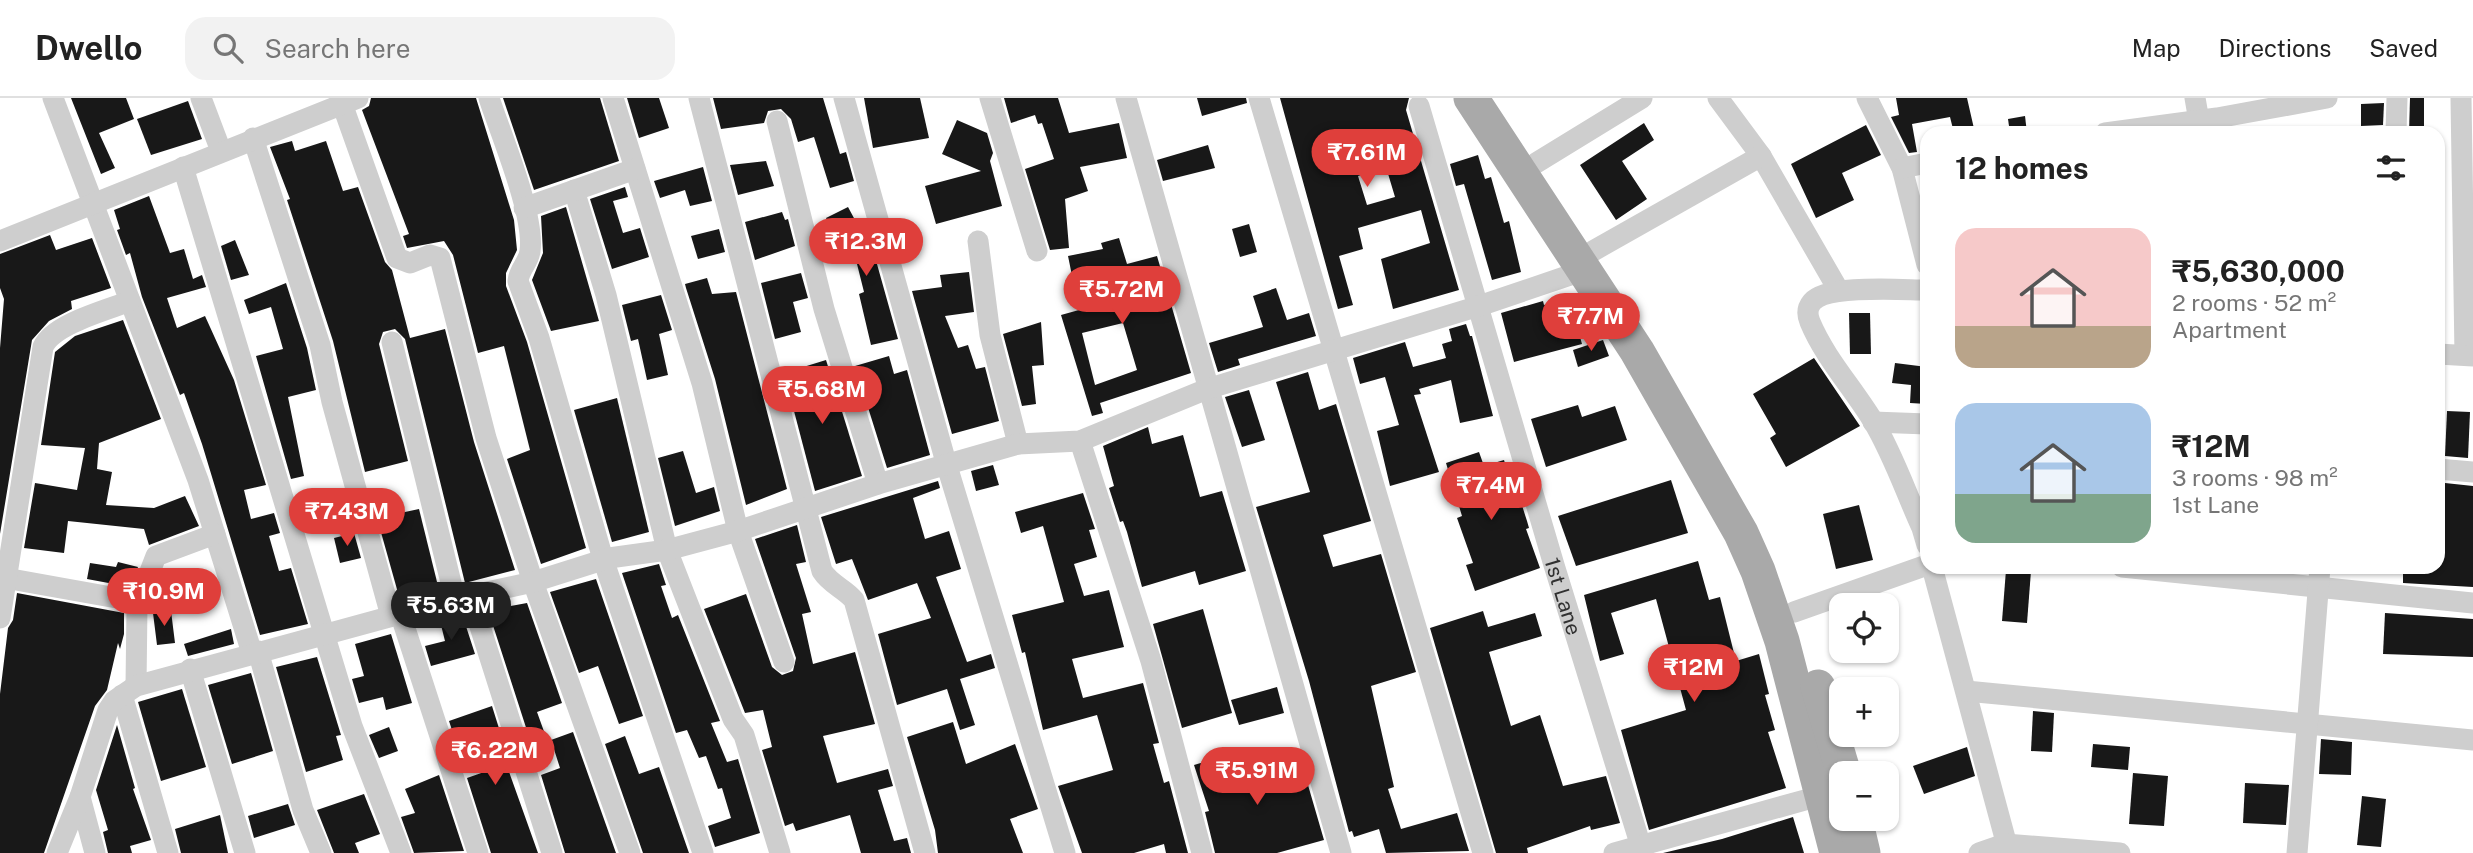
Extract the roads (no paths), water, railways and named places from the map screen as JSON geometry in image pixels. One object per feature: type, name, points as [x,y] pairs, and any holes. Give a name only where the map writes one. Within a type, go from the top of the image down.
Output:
[{"type":"main road","points":[[1471,98],[1589,261]]},
{"type":"main road","points":[[1492,98],[1536,163],[1589,261],[1741,515],[1794,612],[1829,773]]},
{"type":"main road","points":[[1741,515],[1829,786]]},
{"type":"main road","points":[[1849,831],[1863,853]]},
{"type":"street","points":[[53,98],[215,534],[255,652],[303,810],[321,853]]},
{"type":"street","points":[[201,98],[221,151]]},
{"type":"street","points":[[489,98],[524,208],[530,251],[519,272],[518,281],[539,338],[603,559],[703,853]]},
{"type":"street","points":[[613,98],[702,383],[738,531],[784,662]]},
{"type":"street","points":[[699,98],[822,571],[829,582],[847,592],[854,600],[925,853]]},
{"type":"street","points":[[844,98],[947,466],[1065,853]]},
{"type":"street","points":[[990,98],[1037,251]]},
{"type":"street","points":[[1126,98],[1341,853]]},
{"type":"street","points":[[1259,98],[1483,853]]},
{"type":"street","points":[[1536,163],[1642,98]]},
{"type":"street","points":[[1718,98],[1761,156],[1839,291]]},
{"type":"street","points":[[1867,98],[1902,168],[1920,238]]},
{"type":"street","points":[[2195,98],[2199,121]]},
{"type":"street","points":[[2181,126],[2327,98]]},
{"type":"street","points":[[2396,126],[2397,98]]},
{"type":"street","points":[[2445,354],[2469,356],[2461,98]]},
{"type":"street","points":[[0,241],[347,100],[397,258],[410,263],[430,255],[440,258],[486,438],[533,582],[630,853]]},
{"type":"street","name":"1st Lane","points":[[1419,106],[1554,565],[1642,849]]},
{"type":"street","points":[[777,121],[824,309],[878,484]]},
{"type":"street","points":[[253,138],[320,345],[332,402],[396,615],[478,853]]},
{"type":"street","points":[[57,853],[80,797],[108,710],[129,690],[190,669],[463,597],[533,582],[603,559],[667,550],[738,531],[878,484],[1018,444],[1080,441],[1207,389],[1334,348],[1479,306],[1589,261],[1761,156]]},
{"type":"street","points":[[1902,168],[1920,164]]},
{"type":"street","points":[[183,167],[352,726],[401,853]]},
{"type":"street","points":[[524,208],[635,169]]},
{"type":"street","points":[[574,190],[606,295],[667,550],[733,719],[744,735],[780,853]]},
{"type":"street","points":[[978,241],[990,335],[1018,444]]},
{"type":"street","points":[[1920,290],[1839,291],[1817,297],[1809,304],[1809,321],[1873,422],[1920,524]]},
{"type":"street","points":[[0,618],[4,578],[43,347],[47,338],[61,329],[130,301]]},
{"type":"street","points":[[392,342],[463,597],[552,853]]},
{"type":"street","points":[[1873,422],[1920,424]]},
{"type":"street","points":[[1080,441],[1151,661],[1202,853]]},
{"type":"street","points":[[2445,470],[2473,472]]},
{"type":"street","points":[[168,853],[129,690],[137,605],[156,556],[215,534]]},
{"type":"street","points":[[1794,612],[1920,567]]},
{"type":"street","points":[[1935,574],[2007,849]]},
{"type":"street","points":[[2185,574],[2473,603]]},
{"type":"street","points":[[2297,853],[2319,574]]},
{"type":"street","points":[[4,578],[128,600],[137,605]]},
{"type":"street","points":[[190,669],[245,853]]},
{"type":"street","points":[[1966,691],[2473,740]]},
{"type":"street","points":[[80,797],[95,853]]},
{"type":"street","points":[[1614,853],[1829,816]]},
{"type":"street","points":[[1979,853],[2007,849],[2120,853]]}]
